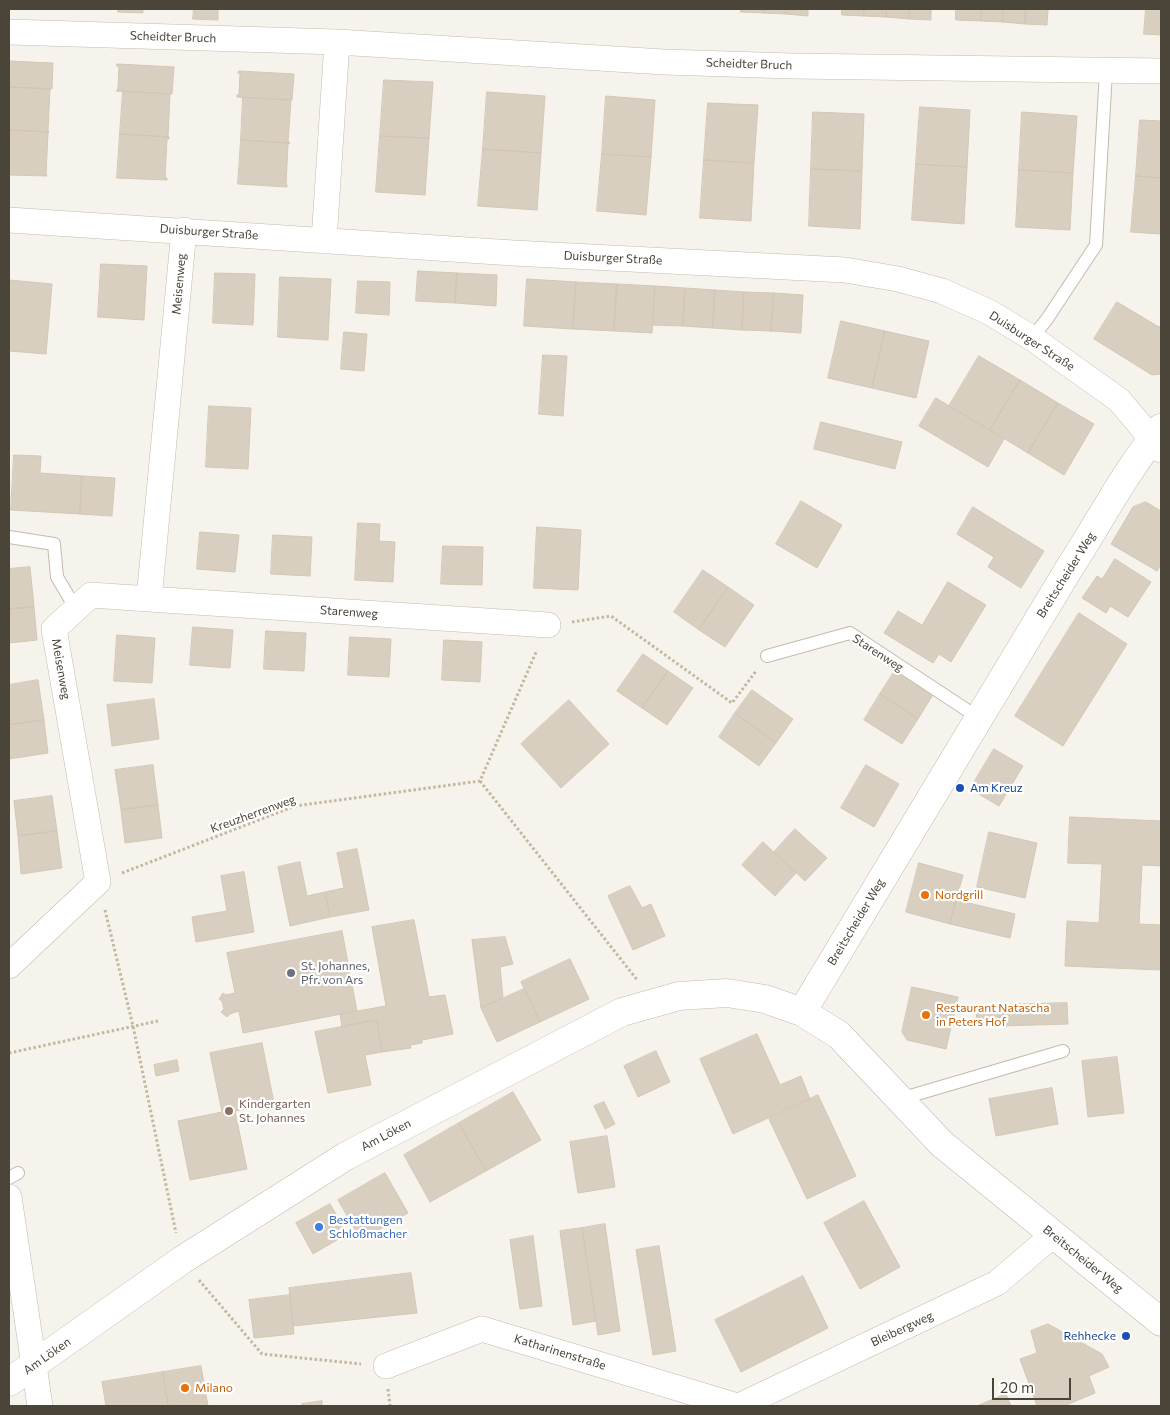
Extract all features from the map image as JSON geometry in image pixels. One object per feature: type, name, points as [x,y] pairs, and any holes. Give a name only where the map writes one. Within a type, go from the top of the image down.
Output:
[{"type":"street","name":"Scheidter Bruch","points":[[9,32],[337,42],[673,62],[1161,71]]},
{"type":"street","points":[[324,240],[337,42]]},
{"type":"street","name":"Duisburger Straße","points":[[9,220],[513,253],[844,270],[898,279],[942,291],[989,312],[1032,338],[1120,400],[1158,439]]},
{"type":"street","name":"Meisenweg","points":[[98,882],[54,628],[90,595],[149,599],[184,230]]},
{"type":"street","name":"Breitscheider Weg","points":[[1158,439],[1070,566],[802,1012],[839,1035],[942,1144],[1161,1322]]},
{"type":"street","name":"Starenweg","points":[[149,599],[548,625]]},
{"type":"street","points":[[9,966],[98,882]]},
{"type":"street","name":"Am Löken","points":[[9,1382],[182,1260],[346,1156],[622,1012],[680,996],[726,993],[765,999],[802,1012]]},
{"type":"street","points":[[9,1198],[40,1406]]},
{"type":"street","name":"Bleibergweg","points":[[738,1406],[997,1283],[1053,1235]]},
{"type":"street","name":"Katharinenstraße","points":[[386,1366],[482,1329],[738,1406]]},
{"type":"lane","points":[[1032,338],[1096,245],[1106,71]]},
{"type":"lane","points":[[9,537],[54,544],[57,577],[76,608]]},
{"type":"lane","name":"Starenweg","points":[[767,656],[850,634],[978,718]]},
{"type":"lane","points":[[900,1099],[1063,1052]]},
{"type":"path","points":[[656,1002],[480,781],[548,625],[611,616],[732,703],[767,656]]},
{"type":"path","name":"Kreuzherrenweg","points":[[98,882],[295,806],[480,781]]},
{"type":"path","points":[[98,882],[133,1026],[182,1260],[262,1354],[386,1366],[390,1406]]},
{"type":"path","points":[[9,1054],[158,1021]]},
{"type":"building","points":[[118,9],[143,9],[143,13],[118,12]]},
{"type":"building","points":[[194,9],[218,9],[218,20],[193,19]]},
{"type":"building","points":[[741,9],[764,9],[764,13],[741,12]]},
{"type":"building","points":[[764,9],[786,9],[786,14],[764,13]]},
{"type":"building","points":[[786,9],[808,9],[808,16],[786,14]]},
{"type":"building","points":[[842,9],[864,9],[864,16],[842,15]]},
{"type":"building","points":[[864,9],[887,9],[886,17],[864,16]]},
{"type":"building","points":[[887,9],[909,9],[909,19],[886,17]]},
{"type":"building","points":[[909,9],[931,9],[931,20],[909,19]]},
{"type":"building","points":[[956,9],[981,9],[981,21],[956,20]]},
{"type":"building","points":[[981,9],[1003,9],[1003,22],[981,21]]},
{"type":"building","points":[[1003,9],[1026,9],[1025,24],[1003,22]]},
{"type":"building","points":[[1026,9],[1048,9],[1047,25],[1025,24]]},
{"type":"building","points":[[1146,9],[1161,9],[1161,35],[1144,34]]},
{"type":"building","points":[[9,61],[53,63],[52,89],[9,87]]},
{"type":"building","points":[[117,64],[174,67],[172,94],[116,91],[118,89],[119,66]]},
{"type":"building","points":[[239,71],[294,74],[292,100],[237,97],[239,95]]},
{"type":"building","points":[[384,80],[433,82],[429,138],[380,136]]},
{"type":"building","points":[[9,87],[50,89],[49,132],[9,130]]},
{"type":"building","points":[[123,91],[170,94],[169,137],[120,134]]},
{"type":"building","points":[[487,92],[545,96],[541,153],[483,149]]},
{"type":"building","points":[[606,96],[655,100],[651,157],[602,154]]},
{"type":"building","points":[[243,97],[291,100],[288,141],[290,143],[241,140]]},
{"type":"building","points":[[708,103],[758,105],[754,163],[704,160]]},
{"type":"building","points":[[920,107],[970,110],[967,167],[916,164]]},
{"type":"building","points":[[813,112],[864,114],[862,171],[811,169]]},
{"type":"building","points":[[1022,112],[1077,116],[1073,173],[1019,170]]},
{"type":"building","points":[[1140,120],[1161,121],[1161,178],[1136,176]]},
{"type":"building","points":[[9,130],[49,132],[47,176],[9,175]]},
{"type":"building","points":[[120,134],[169,137],[167,139],[165,178],[167,180],[117,178]]},
{"type":"building","points":[[380,136],[429,138],[425,195],[376,192]]},
{"type":"building","points":[[241,140],[290,143],[288,144],[287,187],[238,184]]},
{"type":"building","points":[[483,149],[541,153],[537,210],[478,206]]},
{"type":"building","points":[[602,154],[651,157],[646,215],[597,211]]},
{"type":"building","points":[[704,160],[754,163],[751,221],[700,218]]},
{"type":"building","points":[[916,164],[967,167],[964,224],[912,220]]},
{"type":"building","points":[[811,169],[862,171],[860,229],[809,226]]},
{"type":"building","points":[[1019,170],[1073,173],[1070,230],[1016,227]]},
{"type":"building","points":[[1136,176],[1161,178],[1161,234],[1131,232]]},
{"type":"building","points":[[101,264],[147,266],[144,320],[98,317]]},
{"type":"building","points":[[418,271],[457,273],[455,303],[416,301]]},
{"type":"building","points":[[215,273],[255,274],[253,325],[213,323]]},
{"type":"building","points":[[457,273],[497,275],[496,306],[455,303]]},
{"type":"building","points":[[280,277],[331,279],[328,340],[278,337]]},
{"type":"building","points":[[527,279],[576,282],[573,329],[524,326]]},
{"type":"building","points":[[9,280],[52,284],[46,354],[9,351]]},
{"type":"building","points":[[358,281],[390,282],[389,315],[356,313]]},
{"type":"building","points":[[576,282],[617,284],[614,331],[573,329]]},
{"type":"building","points":[[617,284],[655,286],[652,333],[614,331]]},
{"type":"building","points":[[655,286],[685,288],[683,326],[653,325]]},
{"type":"building","points":[[685,288],[715,290],[713,328],[683,326]]},
{"type":"building","points":[[715,290],[744,292],[742,330],[713,328]]},
{"type":"building","points":[[744,292],[774,293],[771,331],[742,330]]},
{"type":"building","points":[[774,293],[803,295],[801,333],[771,331]]},
{"type":"building","points":[[1117,302],[1159,327],[1161,325],[1161,374],[1152,375],[1094,339]]},
{"type":"building","points":[[841,321],[885,331],[872,388],[828,378]]},
{"type":"building","points":[[885,331],[929,341],[916,398],[872,388]]},
{"type":"building","points":[[344,332],[367,334],[364,371],[341,369]]},
{"type":"building","points":[[543,355],[567,356],[563,416],[539,414]]},
{"type":"building","points":[[979,356],[1020,380],[990,430],[949,406]]},
{"type":"building","points":[[1020,380],[1058,403],[1028,453],[990,430]]},
{"type":"building","points":[[936,398],[1004,439],[988,467],[919,426]]},
{"type":"building","points":[[1058,403],[1094,424],[1064,475],[1028,453]]},
{"type":"building","points":[[209,406],[251,408],[248,469],[206,467]]},
{"type":"building","points":[[821,422],[902,442],[895,469],[814,449]]},
{"type":"building","points":[[14,455],[41,456],[40,473],[82,476],[80,514],[11,510]]},
{"type":"building","points":[[82,476],[115,478],[112,516],[80,514]]},
{"type":"building","points":[[801,501],[842,525],[817,568],[776,544]]},
{"type":"building","points":[[1146,502],[1161,511],[1161,565],[1157,571],[1111,544],[1133,507]]},
{"type":"building","points":[[973,507],[1044,551],[1021,588],[988,567],[994,557],[957,534]]},
{"type":"building","points":[[358,523],[380,524],[379,541],[395,542],[393,582],[355,580]]},
{"type":"building","points":[[537,527],[581,530],[578,590],[534,588]]},
{"type":"building","points":[[200,532],[239,535],[235,572],[197,569]]},
{"type":"building","points":[[273,535],[312,537],[310,576],[271,574]]},
{"type":"building","points":[[443,546],[483,547],[482,585],[441,584]]},
{"type":"building","points":[[1115,559],[1151,582],[1128,617],[1110,606],[1106,613],[1082,598],[1097,576],[1102,579]]},
{"type":"building","points":[[30,567],[34,607],[9,609],[9,569]]},
{"type":"building","points":[[703,570],[728,587],[699,630],[674,612]]},
{"type":"building","points":[[948,582],[986,605],[951,662],[939,654],[933,663],[884,633],[898,611],[922,625]]},
{"type":"building","points":[[728,587],[754,605],[725,647],[699,630]]},
{"type":"building","points":[[34,607],[37,640],[9,643],[9,609]]},
{"type":"building","points":[[1079,613],[1127,644],[1063,746],[1015,716]]},
{"type":"building","points":[[193,627],[233,630],[230,668],[190,665]]},
{"type":"building","points":[[266,631],[306,633],[304,671],[264,669]]},
{"type":"building","points":[[117,635],[155,638],[152,683],[114,681]]},
{"type":"building","points":[[350,637],[391,639],[389,677],[348,675]]},
{"type":"building","points":[[444,640],[482,642],[480,682],[442,680]]},
{"type":"building","points":[[643,654],[668,671],[642,708],[617,691]]},
{"type":"building","points":[[896,669],[934,693],[918,719],[880,694]]},
{"type":"building","points":[[668,671],[693,688],[667,725],[642,708]]},
{"type":"building","points":[[38,680],[44,720],[9,725],[9,685]]},
{"type":"building","points":[[752,690],[793,719],[776,743],[735,713]]},
{"type":"building","points":[[880,694],[918,719],[902,744],[864,720]]},
{"type":"building","points":[[154,699],[159,739],[112,746],[107,705]]},
{"type":"building","points":[[569,700],[609,744],[561,788],[521,744]]},
{"type":"building","points":[[735,713],[776,743],[759,766],[719,737]]},
{"type":"building","points":[[44,720],[48,753],[9,759],[9,725]]},
{"type":"building","points":[[994,749],[1023,766],[999,806],[970,789]]},
{"type":"building","points":[[153,765],[158,805],[121,810],[115,770]]},
{"type":"building","points":[[866,765],[899,784],[874,827],[841,808]]},
{"type":"building","points":[[52,796],[57,831],[18,836],[14,801]]},
{"type":"building","points":[[158,805],[162,838],[125,843],[121,810]]},
{"type":"building","points":[[1070,817],[1161,821],[1161,866],[1142,865],[1139,924],[1161,925],[1161,970],[1065,966],[1067,921],[1099,923],[1102,864],[1068,863]]},
{"type":"building","points":[[795,829],[827,858],[805,881],[774,852]]},
{"type":"building","points":[[57,831],[62,868],[21,874],[18,836]]},
{"type":"building","points":[[989,832],[1037,843],[1025,898],[977,887]]},
{"type":"building","points":[[763,842],[796,873],[775,896],[742,865]]},
{"type":"building","points":[[357,849],[369,910],[330,917],[325,892],[344,888],[337,853]]},
{"type":"building","points":[[300,862],[307,896],[325,892],[330,917],[290,926],[278,867]]},
{"type":"building","points":[[919,863],[963,875],[950,924],[906,912]]},
{"type":"building","points":[[244,872],[254,932],[196,942],[192,917],[227,911],[221,876]]},
{"type":"building","points":[[630,886],[642,908],[651,904],[665,936],[633,950],[608,896]]},
{"type":"building","points":[[956,900],[1015,914],[1010,938],[950,924]]},
{"type":"building","points":[[414,920],[429,997],[445,995],[453,1034],[422,1040],[422,1043],[410,1045],[411,1048],[382,1052],[377,1020],[342,1027],[340,1014],[386,1006],[372,927]]},
{"type":"building","name":"St. Johannes, Pfr. von Ars","points":[[342,931],[357,1011],[243,1033],[239,1011],[227,1017],[221,1012],[224,1009],[222,1001],[219,999],[223,993],[226,995],[235,993],[227,953]]},
{"type":"building","points":[[505,937],[513,964],[500,967],[503,998],[481,1008],[472,940]]},
{"type":"building","points":[[570,959],[589,999],[540,1022],[521,982]]},
{"type":"building","points":[[912,987],[958,997],[946,1049],[907,1040],[902,1032]]},
{"type":"building","points":[[524,989],[540,1022],[497,1042],[481,1008]]},
{"type":"building","points":[[1067,1003],[1068,1024],[1000,1026],[999,1005]]},
{"type":"building","points":[[988,1005],[999,1005],[1000,1026],[989,1026]]},
{"type":"building","points":[[988,1005],[989,1026],[977,1027],[976,1006]]},
{"type":"building","points":[[377,1020],[382,1052],[365,1055],[371,1085],[328,1093],[315,1032]]},
{"type":"building","points":[[757,1034],[780,1085],[801,1076],[810,1099],[733,1134],[700,1059]]},
{"type":"building","name":"Kindergarten St. Johannes","points":[[262,1043],[274,1103],[235,1111],[247,1169],[190,1180],[178,1121],[222,1112],[210,1053]]},
{"type":"building","points":[[656,1051],[670,1082],[638,1097],[624,1066]]},
{"type":"building","points":[[1117,1057],[1124,1113],[1088,1117],[1082,1061]]},
{"type":"building","points":[[177,1060],[179,1071],[156,1076],[154,1065]]},
{"type":"building","points":[[1052,1088],[1058,1124],[996,1136],[989,1099]]},
{"type":"building","points":[[513,1092],[541,1140],[486,1171],[459,1123]]},
{"type":"building","points":[[818,1095],[856,1176],[807,1199],[769,1119]]},
{"type":"building","points":[[604,1102],[615,1124],[605,1129],[594,1106]]},
{"type":"building","points":[[459,1123],[486,1171],[430,1202],[404,1155]]},
{"type":"building","points":[[607,1136],[615,1187],[578,1193],[570,1142]]},
{"type":"building","points":[[385,1173],[408,1213],[361,1240],[338,1200]]},
{"type":"building","points":[[864,1201],[900,1267],[860,1289],[824,1223]]},
{"type":"building","name":"Bestattungen Schloßmacher","points":[[330,1204],[343,1226],[338,1229],[342,1237],[313,1254],[296,1223]]},
{"type":"building","points":[[605,1224],[620,1331],[598,1335],[582,1228]]},
{"type":"building","points":[[582,1228],[596,1321],[573,1325],[560,1231]]},
{"type":"building","points":[[533,1236],[542,1306],[520,1309],[510,1240]]},
{"type":"building","points":[[659,1246],[676,1351],[653,1355],[636,1250]]},
{"type":"building","points":[[411,1273],[417,1313],[293,1326],[289,1288]]},
{"type":"building","points":[[803,1276],[828,1328],[741,1372],[715,1320]]},
{"type":"building","points":[[290,1295],[294,1334],[254,1338],[249,1300]]},
{"type":"building","points":[[1048,1324],[1102,1354],[1109,1367],[1089,1376],[1095,1393],[1064,1406],[1037,1406],[1020,1359],[1037,1353],[1031,1331]]},
{"type":"building","points":[[201,1366],[208,1406],[168,1406],[163,1372]]},
{"type":"building","points":[[163,1372],[168,1406],[106,1406],[102,1382]]},
{"type":"building","points":[[1006,1394],[1011,1406],[977,1406]]},
{"type":"building","points":[[322,1401],[322,1406],[302,1406],[302,1404]]},
{"type":"place","name":"Am Kreuz","points":[[960,788]]},
{"type":"place","name":"Nordgrill","points":[[925,895]]},
{"type":"place","name":"St. Johannes, Pfr. von Ars","points":[[291,973]]},
{"type":"place","name":"Restaurant Natascha in Peters Hof","points":[[926,1015]]},
{"type":"place","name":"Kindergarten St. Johannes","points":[[229,1111]]},
{"type":"place","name":"Bestattungen Schloßmacher","points":[[319,1227]]},
{"type":"place","name":"Rehhecke","points":[[1126,1336]]},
{"type":"place","name":"Milano","points":[[185,1388]]}]
